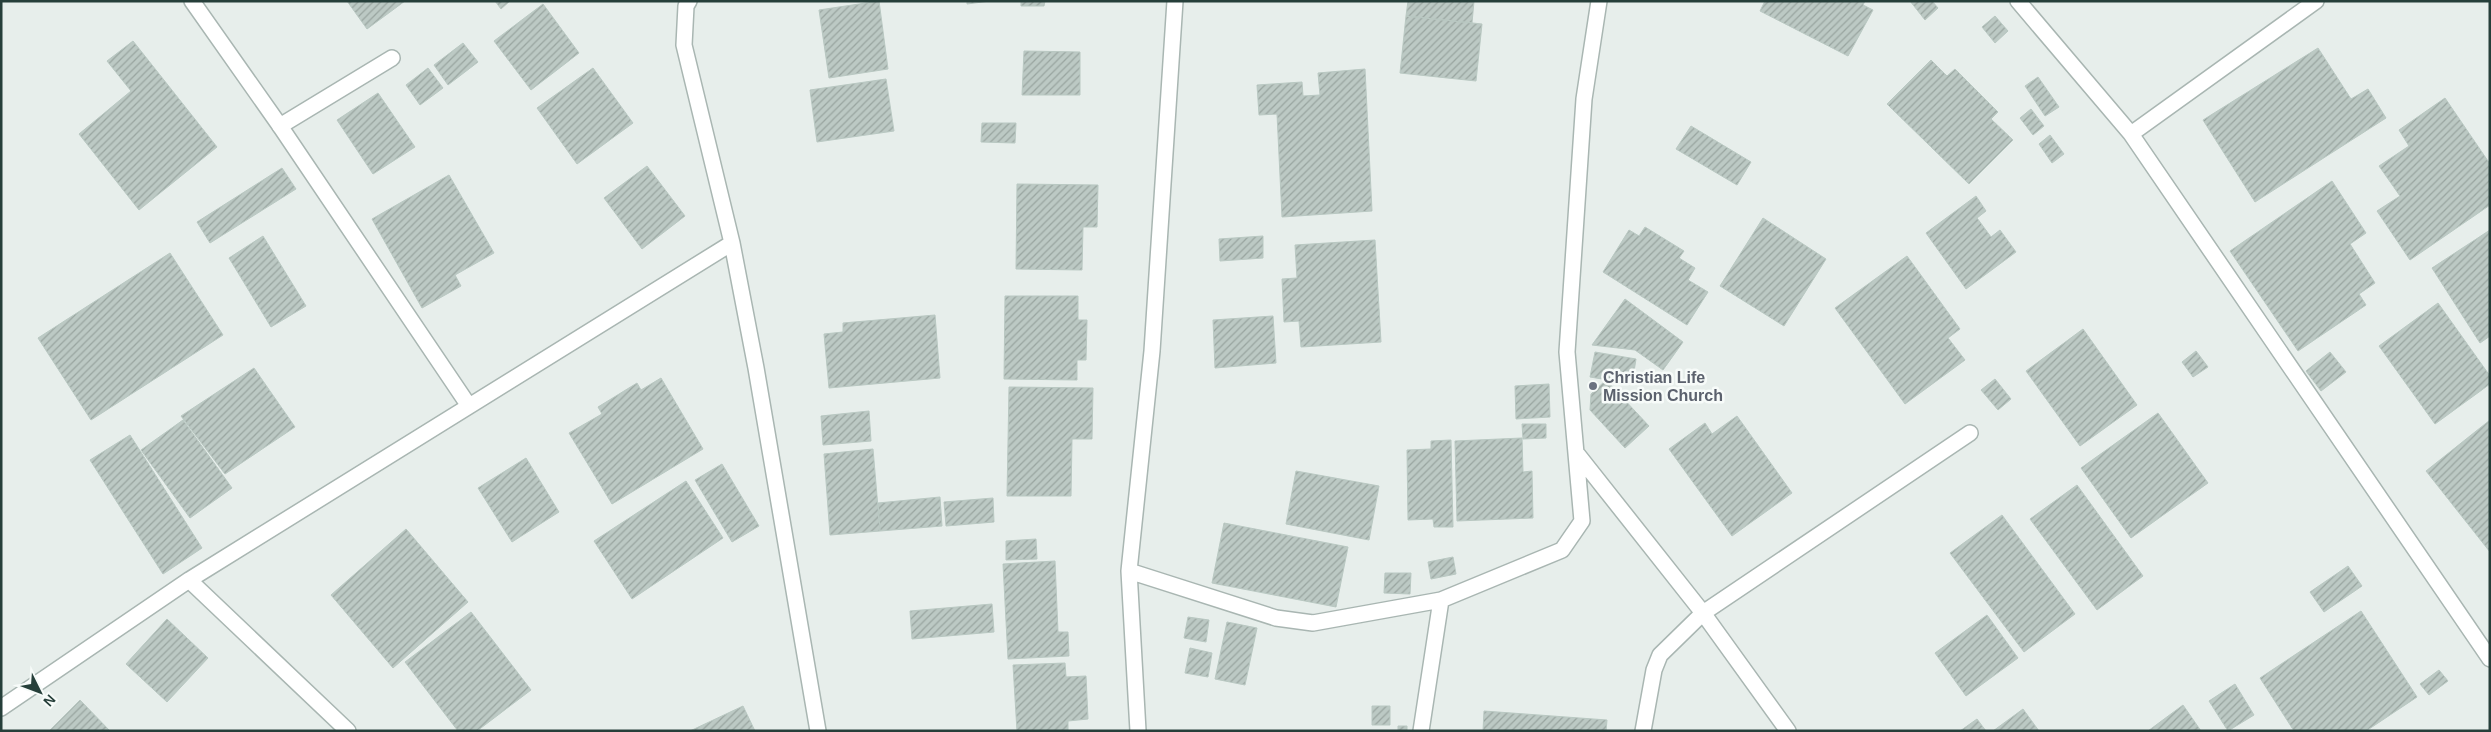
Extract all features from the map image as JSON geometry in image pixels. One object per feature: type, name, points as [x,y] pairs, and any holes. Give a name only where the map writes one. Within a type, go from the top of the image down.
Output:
[{"type":"street","points":[[192,1],[280,126],[469,406]]},
{"type":"street","points":[[689,1],[686,6],[684,45],[732,242],[756,368],[818,731]]},
{"type":"street","points":[[1138,731],[1129,571],[1152,351],[1175,1]]},
{"type":"street","points":[[1129,571],[1276,618],[1313,623],[1441,600],[1562,550],[1582,521],[1578,455],[1567,352],[1584,99],[1599,1]]},
{"type":"street","points":[[2018,1],[2132,134],[2490,659]]},
{"type":"street","points":[[2132,134],[2316,1]]},
{"type":"street","points":[[280,126],[392,58]]},
{"type":"street","points":[[1,708],[189,580],[732,242]]},
{"type":"street","points":[[1643,731],[1654,670],[1660,655],[1703,613],[1970,433]]},
{"type":"street","points":[[1578,455],[1703,613],[1788,731]]},
{"type":"street","points":[[189,580],[348,731]]},
{"type":"street","points":[[1421,731],[1441,600]]},
{"type":"building","points":[[347,1],[405,1],[367,29]]},
{"type":"building","points":[[495,1],[510,1],[501,9]]},
{"type":"building","points":[[879,1],[888,69],[829,78],[819,10]]},
{"type":"building","points":[[967,1],[990,1],[967,4]]},
{"type":"building","points":[[1021,1],[1045,1],[1044,6],[1021,6]]},
{"type":"building","points":[[1408,1],[1474,1],[1472,23],[1406,16]]},
{"type":"building","points":[[1765,1],[1865,1],[1863,5],[1873,10],[1848,56],[1760,11]]},
{"type":"building","points":[[1910,1],[1932,1],[1938,8],[1925,20]]},
{"type":"building","points":[[543,4],[579,53],[531,90],[494,41]]},
{"type":"building","points":[[1406,16],[1482,24],[1476,81],[1400,73]]},
{"type":"building","points":[[1995,16],[2008,31],[1995,43],[1982,27]]},
{"type":"building","points":[[133,41],[217,147],[139,210],[79,134],[131,91],[107,61]]},
{"type":"building","points":[[463,43],[478,62],[448,85],[434,65]]},
{"type":"building","points":[[2318,48],[2351,99],[2368,89],[2386,118],[2255,202],[2203,120]]},
{"type":"building","points":[[1024,51],[1080,52],[1080,95],[1022,95]]},
{"type":"building","points":[[1931,60],[1947,76],[1955,69],[1998,112],[1991,119],[2013,140],[1969,184],[1887,104]]},
{"type":"building","points":[[428,68],[443,88],[420,105],[406,85]]},
{"type":"building","points":[[593,68],[633,123],[577,164],[537,108]]},
{"type":"building","points":[[1365,69],[1372,211],[1282,217],[1277,114],[1259,115],[1257,85],[1302,82],[1303,96],[1320,95],[1318,73]]},
{"type":"building","points":[[2038,77],[2059,107],[2045,116],[2025,86]]},
{"type":"building","points":[[886,79],[894,131],[817,142],[810,90]]},
{"type":"building","points":[[378,93],[415,147],[373,174],[337,120]]},
{"type":"building","points":[[2445,98],[2490,164],[2490,205],[2410,260],[2377,211],[2400,196],[2379,166],[2409,146],[2399,130]]},
{"type":"building","points":[[2031,109],[2044,126],[2033,135],[2020,118]]},
{"type":"building","points":[[982,123],[1016,123],[1015,143],[981,142]]},
{"type":"building","points":[[1691,126],[1751,162],[1737,185],[1676,149]]},
{"type":"building","points":[[2050,135],[2064,154],[2052,163],[2039,144]]},
{"type":"building","points":[[647,166],[685,216],[642,249],[604,198]]},
{"type":"building","points":[[282,168],[296,189],[210,243],[197,222]]},
{"type":"building","points":[[449,175],[494,253],[455,275],[461,286],[422,308],[372,219]]},
{"type":"building","points":[[2332,181],[2366,233],[2350,244],[2375,283],[2359,294],[2366,305],[2298,351],[2230,251]]},
{"type":"building","points":[[1017,184],[1098,185],[1097,227],[1083,227],[1082,270],[1016,269]]},
{"type":"building","points":[[1976,196],[1986,211],[1977,218],[1991,237],[2000,230],[2016,252],[1966,289],[1926,233]]},
{"type":"building","points":[[1763,218],[1826,259],[1784,326],[1720,286]]},
{"type":"building","points":[[1645,227],[1684,251],[1679,258],[1695,268],[1688,280],[1708,292],[1687,325],[1603,272],[1629,230],[1639,236]]},
{"type":"building","points":[[2490,230],[2490,336],[2480,343],[2432,268]]},
{"type":"building","points":[[263,236],[306,306],[271,327],[229,258]]},
{"type":"building","points":[[1263,236],[1263,258],[1220,261],[1219,239]]},
{"type":"building","points":[[1375,240],[1381,342],[1301,347],[1299,321],[1284,322],[1282,279],[1297,278],[1295,245]]},
{"type":"building","points":[[170,253],[223,335],[91,420],[38,338]]},
{"type":"building","points":[[1907,256],[1960,329],[1948,338],[1965,360],[1905,404],[1835,308]]},
{"type":"building","points":[[1005,296],[1078,296],[1078,320],[1087,320],[1086,360],[1077,360],[1077,380],[1004,379]]},
{"type":"building","points":[[1625,299],[1683,342],[1663,370],[1635,350],[1592,345]]},
{"type":"building","points":[[2438,303],[2490,376],[2490,384],[2435,424],[2379,346]]},
{"type":"building","points":[[935,315],[940,378],[829,388],[824,334],[843,332],[843,323]]},
{"type":"building","points":[[1273,316],[1276,363],[1215,368],[1213,320]]},
{"type":"building","points":[[2083,329],[2137,405],[2080,446],[2026,371]]},
{"type":"building","points":[[2196,351],[2208,367],[2193,377],[2182,362]]},
{"type":"building","points":[[1595,352],[1636,359],[1632,384],[1590,377]]},
{"type":"building","points":[[2330,352],[2346,372],[2321,391],[2306,371]]},
{"type":"building","points":[[254,368],[295,427],[225,474],[181,416]]},
{"type":"building","points":[[661,378],[703,449],[612,504],[569,433],[602,414],[598,407],[637,383],[641,390]]},
{"type":"building","points":[[1995,379],[2011,399],[1998,410],[1981,390]]},
{"type":"building","points":[[1606,380],[1649,426],[1625,448],[1590,410],[1591,394]]},
{"type":"building","points":[[1549,384],[1550,417],[1516,419],[1515,386]]},
{"type":"building","points":[[1009,387],[1093,388],[1092,439],[1072,439],[1071,496],[1007,496]]},
{"type":"building","points":[[869,411],[871,441],[823,445],[821,416]]},
{"type":"building","points":[[2158,413],[2208,483],[2131,538],[2081,468]]},
{"type":"building","points":[[1737,416],[1792,493],[1732,536],[1669,449],[1705,423],[1712,434]]},
{"type":"building","points":[[183,420],[232,488],[190,518],[141,450]]},
{"type":"building","points":[[2490,420],[2490,552],[2426,471]]},
{"type":"building","points":[[1522,424],[1546,424],[1546,438],[1523,439]]},
{"type":"building","points":[[130,435],[202,548],[163,574],[90,460]]},
{"type":"building","points":[[1522,438],[1523,472],[1532,471],[1533,518],[1457,521],[1455,441]]},
{"type":"building","points":[[1451,440],[1453,527],[1434,527],[1433,519],[1408,520],[1407,450],[1431,449],[1431,441]]},
{"type":"building","points":[[873,449],[880,531],[830,535],[824,454]]},
{"type":"building","points":[[526,458],[559,512],[512,542],[478,488]]},
{"type":"building","points":[[722,464],[759,526],[732,542],[695,480]]},
{"type":"building","points":[[1296,471],[1379,486],[1369,540],[1286,524]]},
{"type":"building","points":[[686,481],[723,538],[632,599],[594,541]]},
{"type":"building","points":[[2077,485],[2143,576],[2097,610],[2030,519]]},
{"type":"building","points":[[940,497],[942,526],[880,531],[878,503]]},
{"type":"building","points":[[993,498],[994,522],[946,526],[944,502]]},
{"type":"building","points":[[2002,515],[2075,614],[2024,652],[1950,553]]},
{"type":"building","points":[[1224,523],[1348,547],[1336,607],[1212,583]]},
{"type":"building","points":[[406,529],[468,602],[393,668],[331,595]]},
{"type":"building","points":[[1036,539],[1037,559],[1006,560],[1006,541]]},
{"type":"building","points":[[1453,557],[1456,574],[1431,579],[1428,562]]},
{"type":"building","points":[[1055,561],[1058,632],[1068,632],[1069,656],[1008,659],[1003,564]]},
{"type":"building","points":[[2348,566],[2362,586],[2324,612],[2310,592]]},
{"type":"building","points":[[1385,573],[1411,573],[1410,594],[1384,593]]},
{"type":"building","points":[[992,604],[994,632],[912,639],[910,611]]},
{"type":"building","points":[[2361,611],[2417,697],[2366,731],[2294,731],[2260,678]]},
{"type":"building","points":[[471,612],[531,690],[477,731],[458,731],[405,662]]},
{"type":"building","points":[[1987,615],[2018,658],[1966,696],[1935,653]]},
{"type":"building","points":[[1188,617],[1209,620],[1206,642],[1184,638]]},
{"type":"building","points":[[167,619],[208,658],[167,702],[126,664]]},
{"type":"building","points":[[1227,622],[1257,628],[1245,685],[1215,679]]},
{"type":"building","points":[[1190,648],[1212,653],[1208,677],[1185,673]]},
{"type":"building","points":[[1065,663],[1066,677],[1086,676],[1088,719],[1068,721],[1068,731],[1017,731],[1013,665]]},
{"type":"building","points":[[2439,670],[2448,681],[2429,695],[2420,684]]},
{"type":"building","points":[[2235,684],[2254,715],[2228,731],[2209,701]]},
{"type":"building","points":[[80,700],[110,731],[49,731]]},
{"type":"building","points":[[2183,705],[2201,731],[2148,731]]},
{"type":"building","points":[[743,706],[755,731],[690,731]]},
{"type":"building","points":[[1372,706],[1390,706],[1390,725],[1372,725]]},
{"type":"building","points":[[2023,709],[2039,731],[1993,731]]},
{"type":"building","points":[[1484,711],[1607,720],[1606,731],[1483,731]]},
{"type":"building","points":[[1977,719],[1986,731],[1960,731]]},
{"type":"building","points":[[1398,726],[1407,726],[1407,731],[1398,731]]},
{"type":"place","name":"Christian Life Mission Church","points":[[1593,386]]}]
